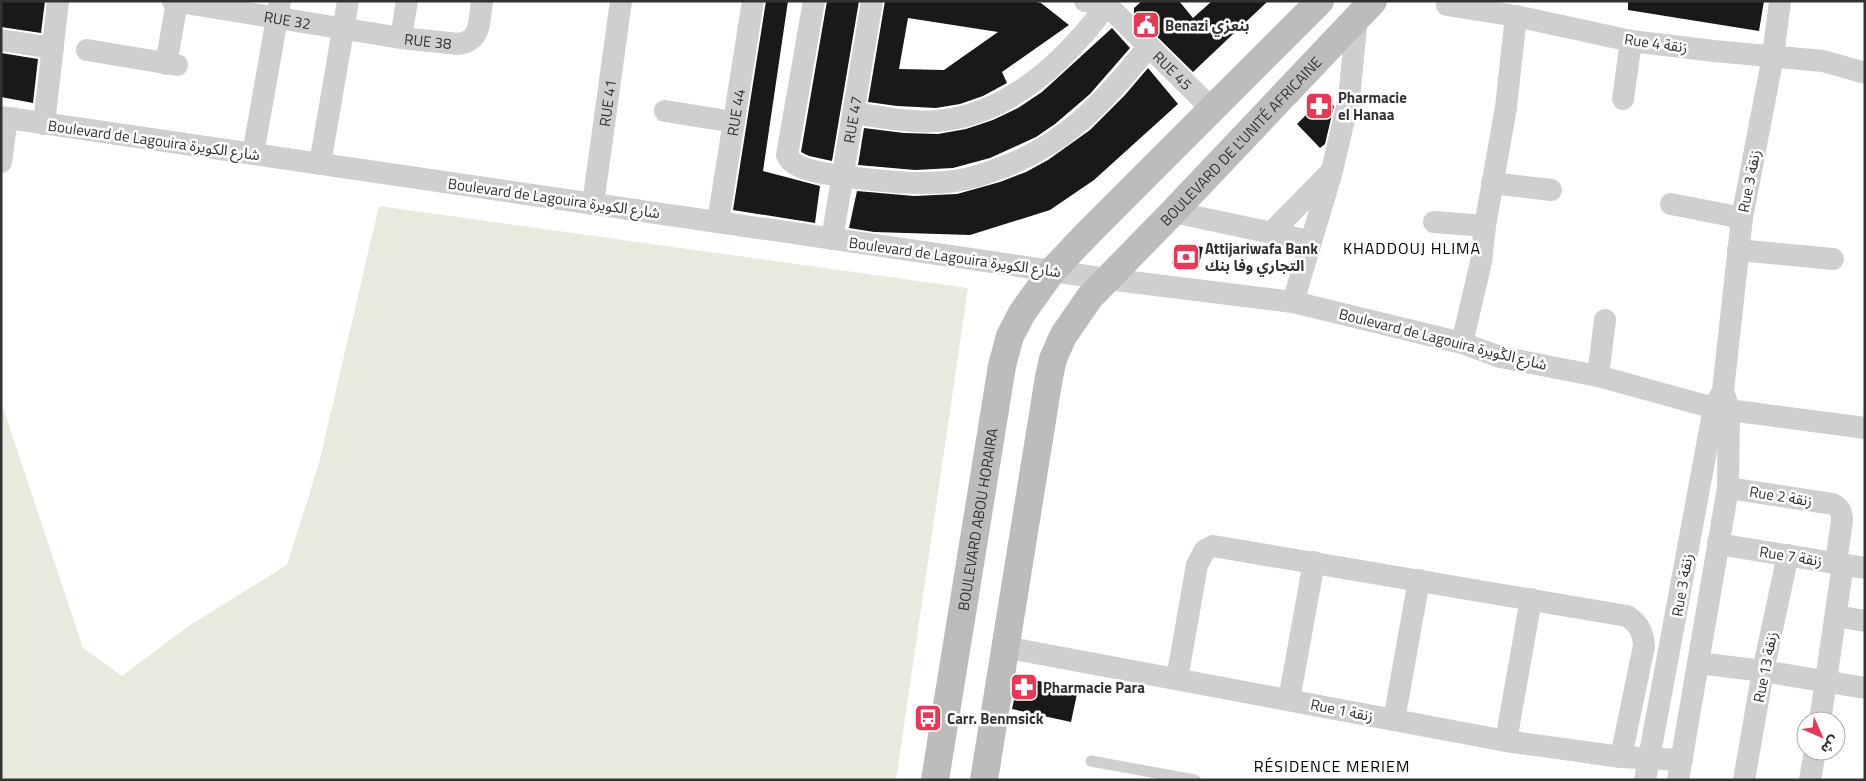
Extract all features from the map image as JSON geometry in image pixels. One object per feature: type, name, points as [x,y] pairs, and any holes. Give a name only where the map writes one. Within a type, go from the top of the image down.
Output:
[{"type":"main road","points":[[1052,271],[1320,1]]},
{"type":"main road","name":"BOULEVARD DE L'UNITÉ AFRICAINE","points":[[1107,279],[1365,9]]},
{"type":"main road","name":"BOULEVARD ABOU HORAIRA","points":[[935,780],[1006,350],[1010,336],[1022,313],[1052,271]]},
{"type":"main road","points":[[984,780],[1004,647],[1053,360],[1071,323],[1090,297],[1107,279]]},
{"type":"street","points":[[44,124],[58,1]]},
{"type":"street","points":[[320,164],[348,1]]},
{"type":"street","points":[[401,38],[407,1]]},
{"type":"street","name":"RUE 38","points":[[343,29],[459,44],[474,39],[482,1]]},
{"type":"street","name":"RUE 41","points":[[593,204],[621,1]]},
{"type":"street","name":"RUE 44","points":[[718,222],[753,1]]},
{"type":"street","points":[[814,1],[787,155],[790,162],[799,168],[843,176],[919,183],[956,181],[986,174],[1024,159],[1055,142],[1086,117],[1127,74],[1149,46]]},
{"type":"street","name":"RUE 47","points":[[832,239],[872,1]]},
{"type":"street","points":[[854,113],[922,122],[951,119],[986,109],[1021,90],[1049,70],[1079,41],[1107,5],[1085,1]]},
{"type":"street","name":"Rue 3 زنقة","points":[[1647,770],[1722,403],[1742,218],[1773,56],[1780,1]]},
{"type":"street","points":[[87,50],[172,65],[175,2]]},
{"type":"street","name":"RUE 32","points":[[175,2],[279,10],[343,29]]},
{"type":"street","name":"RUE 45","points":[[1107,5],[1212,109]]},
{"type":"street","name":"Rue 4 زنقة","points":[[1447,5],[1516,16],[1631,40],[1714,51],[1823,60],[1865,73]]},
{"type":"street","points":[[1293,302],[1332,171],[1349,98],[1365,9]]},
{"type":"street","points":[[253,154],[279,10]]},
{"type":"street","points":[[1462,343],[1481,262],[1485,226],[1506,107],[1516,16]]},
{"type":"street","points":[[1,40],[53,48]]},
{"type":"street","points":[[1623,99],[1631,40]]},
{"type":"street","points":[[665,111],[734,122]]},
{"type":"street","points":[[1,162],[4,118]]},
{"type":"street","name":"Boulevard de Lagouira شارع الكويرة","points":[[4,118],[1107,279]]},
{"type":"street","points":[[1271,233],[1332,171]]},
{"type":"street","points":[[1492,183],[1551,190]]},
{"type":"street","points":[[1670,204],[1742,218]]},
{"type":"street","points":[[1173,212],[1310,241]]},
{"type":"street","points":[[1434,222],[1485,226]]},
{"type":"street","points":[[1738,250],[1832,259]]},
{"type":"street","name":"Boulevard de Lagouira شارع الڭويرة","points":[[1107,279],[1293,302],[1462,343],[1500,357],[1722,403],[1865,428]]},
{"type":"street","points":[[1598,376],[1605,320]]},
{"type":"street","name":"Rue 3 زنقة","points":[[1680,770],[1728,488],[1722,403]]},
{"type":"street","name":"Rue 2 زنقة","points":[[1728,488],[1833,504],[1839,507],[1842,513],[1848,565]]},
{"type":"street","name":"Rue 7 زنقة","points":[[1718,544],[1848,565]]},
{"type":"street","points":[[1177,679],[1197,565],[1204,550],[1213,546],[1627,616],[1636,622],[1643,634],[1644,646],[1621,757]]},
{"type":"street","name":"Rue 13 زنقة","points":[[1744,780],[1788,555]]},
{"type":"street","points":[[1289,700],[1314,562]]},
{"type":"street","points":[[1822,711],[1836,616],[1848,565]]},
{"type":"street","points":[[1394,720],[1419,580]]},
{"type":"street","points":[[1506,741],[1531,600]]},
{"type":"street","points":[[1836,616],[1865,621]]},
{"type":"street","name":"Rue 1 زنقة","points":[[1004,647],[1506,741],[1621,757],[1647,770],[1680,770]]},
{"type":"street","points":[[1698,664],[1764,671],[1865,688]]},
{"type":"street","points":[[1810,780],[1813,761]]},
{"type":"lane","points":[[1091,761],[1195,780]]},
{"type":"shaded area","points":[[379,206],[968,288],[896,780],[1,780],[1,401],[83,648],[122,676],[190,625],[287,565],[319,463]]},
{"type":"building","points":[[1,1],[45,1],[41,33],[1,27]]},
{"type":"building","points":[[766,1],[788,1],[763,171],[820,186],[815,223],[733,210]]},
{"type":"building","points":[[827,1],[859,1],[832,161],[809,156],[801,152]]},
{"type":"building","points":[[885,1],[1031,1],[1041,3],[1069,25],[1002,72],[1007,83],[983,96],[960,104],[936,108],[868,102]],"holes":[[[908,18],[998,32],[944,70],[899,69]]]},
{"type":"building","points":[[1142,1],[1179,1],[1193,18],[1212,1],[1268,1],[1193,72],[1134,14],[1134,8]]},
{"type":"building","points":[[1628,1],[1764,1],[1759,31],[1628,10]]},
{"type":"building","points":[[1112,28],[1130,48],[1090,94],[1055,124],[1036,137],[990,158],[953,168],[915,170],[858,165],[864,128],[904,133],[938,134],[966,129],[993,120],[1018,108],[1042,92]]},
{"type":"building","points":[[1,53],[38,59],[33,103],[1,97]]},
{"type":"building","points":[[1148,68],[1178,104],[1094,180],[1050,210],[970,235],[874,232],[849,228],[857,191],[914,196],[957,194],[1000,182],[1026,172],[1048,160],[1090,130],[1125,95]]},
{"type":"building","points":[[1324,97],[1334,106],[1325,144],[1320,148],[1297,124]]},
{"type":"building","points":[[1183,244],[1203,247],[1198,269],[1172,264],[1175,248],[1182,250]]},
{"type":"building","points":[[1019,677],[1078,689],[1071,722],[1012,709]]},
{"type":"place","name":"Benazi بنعزي","points":[[1146,25]]},
{"type":"place","name":"Pharmacie el Hanaa","points":[[1319,106]]},
{"type":"place","name":"Attijariwafa Bank التجاري وفا بنك","points":[[1186,257]]},
{"type":"place","name":"Pharmacie Para","points":[[1024,687]]},
{"type":"place","name":"Carr. Benmsick","points":[[928,718]]},
{"type":"district","name":"KHADDOUJ HLIMA","points":[[1412,248]]},
{"type":"district","name":"RÉSIDENCE MERIEM","points":[[1332,766]]}]
